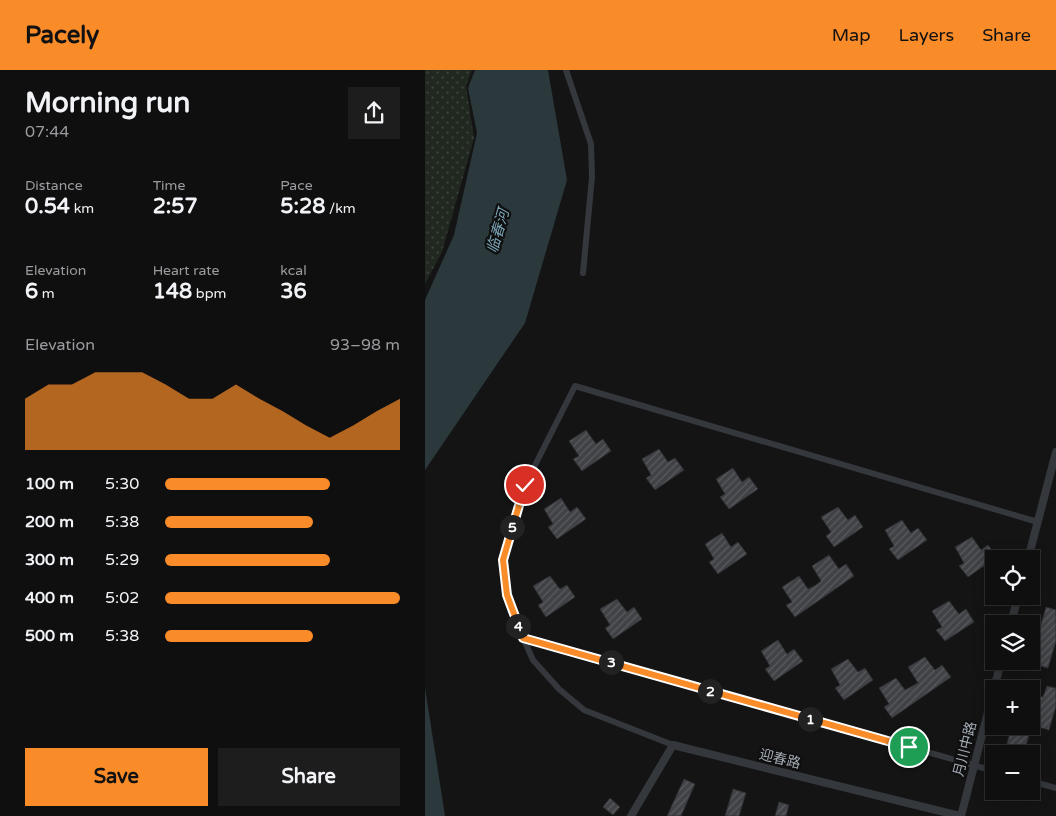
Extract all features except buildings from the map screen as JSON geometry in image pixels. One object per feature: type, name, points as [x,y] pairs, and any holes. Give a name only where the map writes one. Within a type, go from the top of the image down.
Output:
[{"type":"street","points":[[566,70],[591,144],[592,177],[583,273]]},
{"type":"street","points":[[631,816],[673,746],[584,710],[559,689],[533,660],[507,595],[503,560],[525,485],[575,386],[1038,522]]},
{"type":"street","points":[[1030,550],[1056,452]]},
{"type":"street","points":[[523,638],[985,768]]},
{"type":"street","name":"月川中路","points":[[961,816],[985,722]]},
{"type":"street","name":"迎春路","points":[[673,746],[961,816]]},
{"type":"street","points":[[1040,784],[1056,788]]},
{"type":"shaded area","points":[[425,70],[472,70],[466,86],[474,138],[442,252],[425,284]]},
{"type":"water","name":"临春河","points":[[475,70],[548,70],[567,180],[525,323],[425,470],[425,300],[454,235],[477,133],[468,88]]},
{"type":"water","points":[[425,688],[445,816],[425,816]]},
{"type":"route","points":[[525,485],[503,560],[507,595],[523,638],[909,747]]}]
